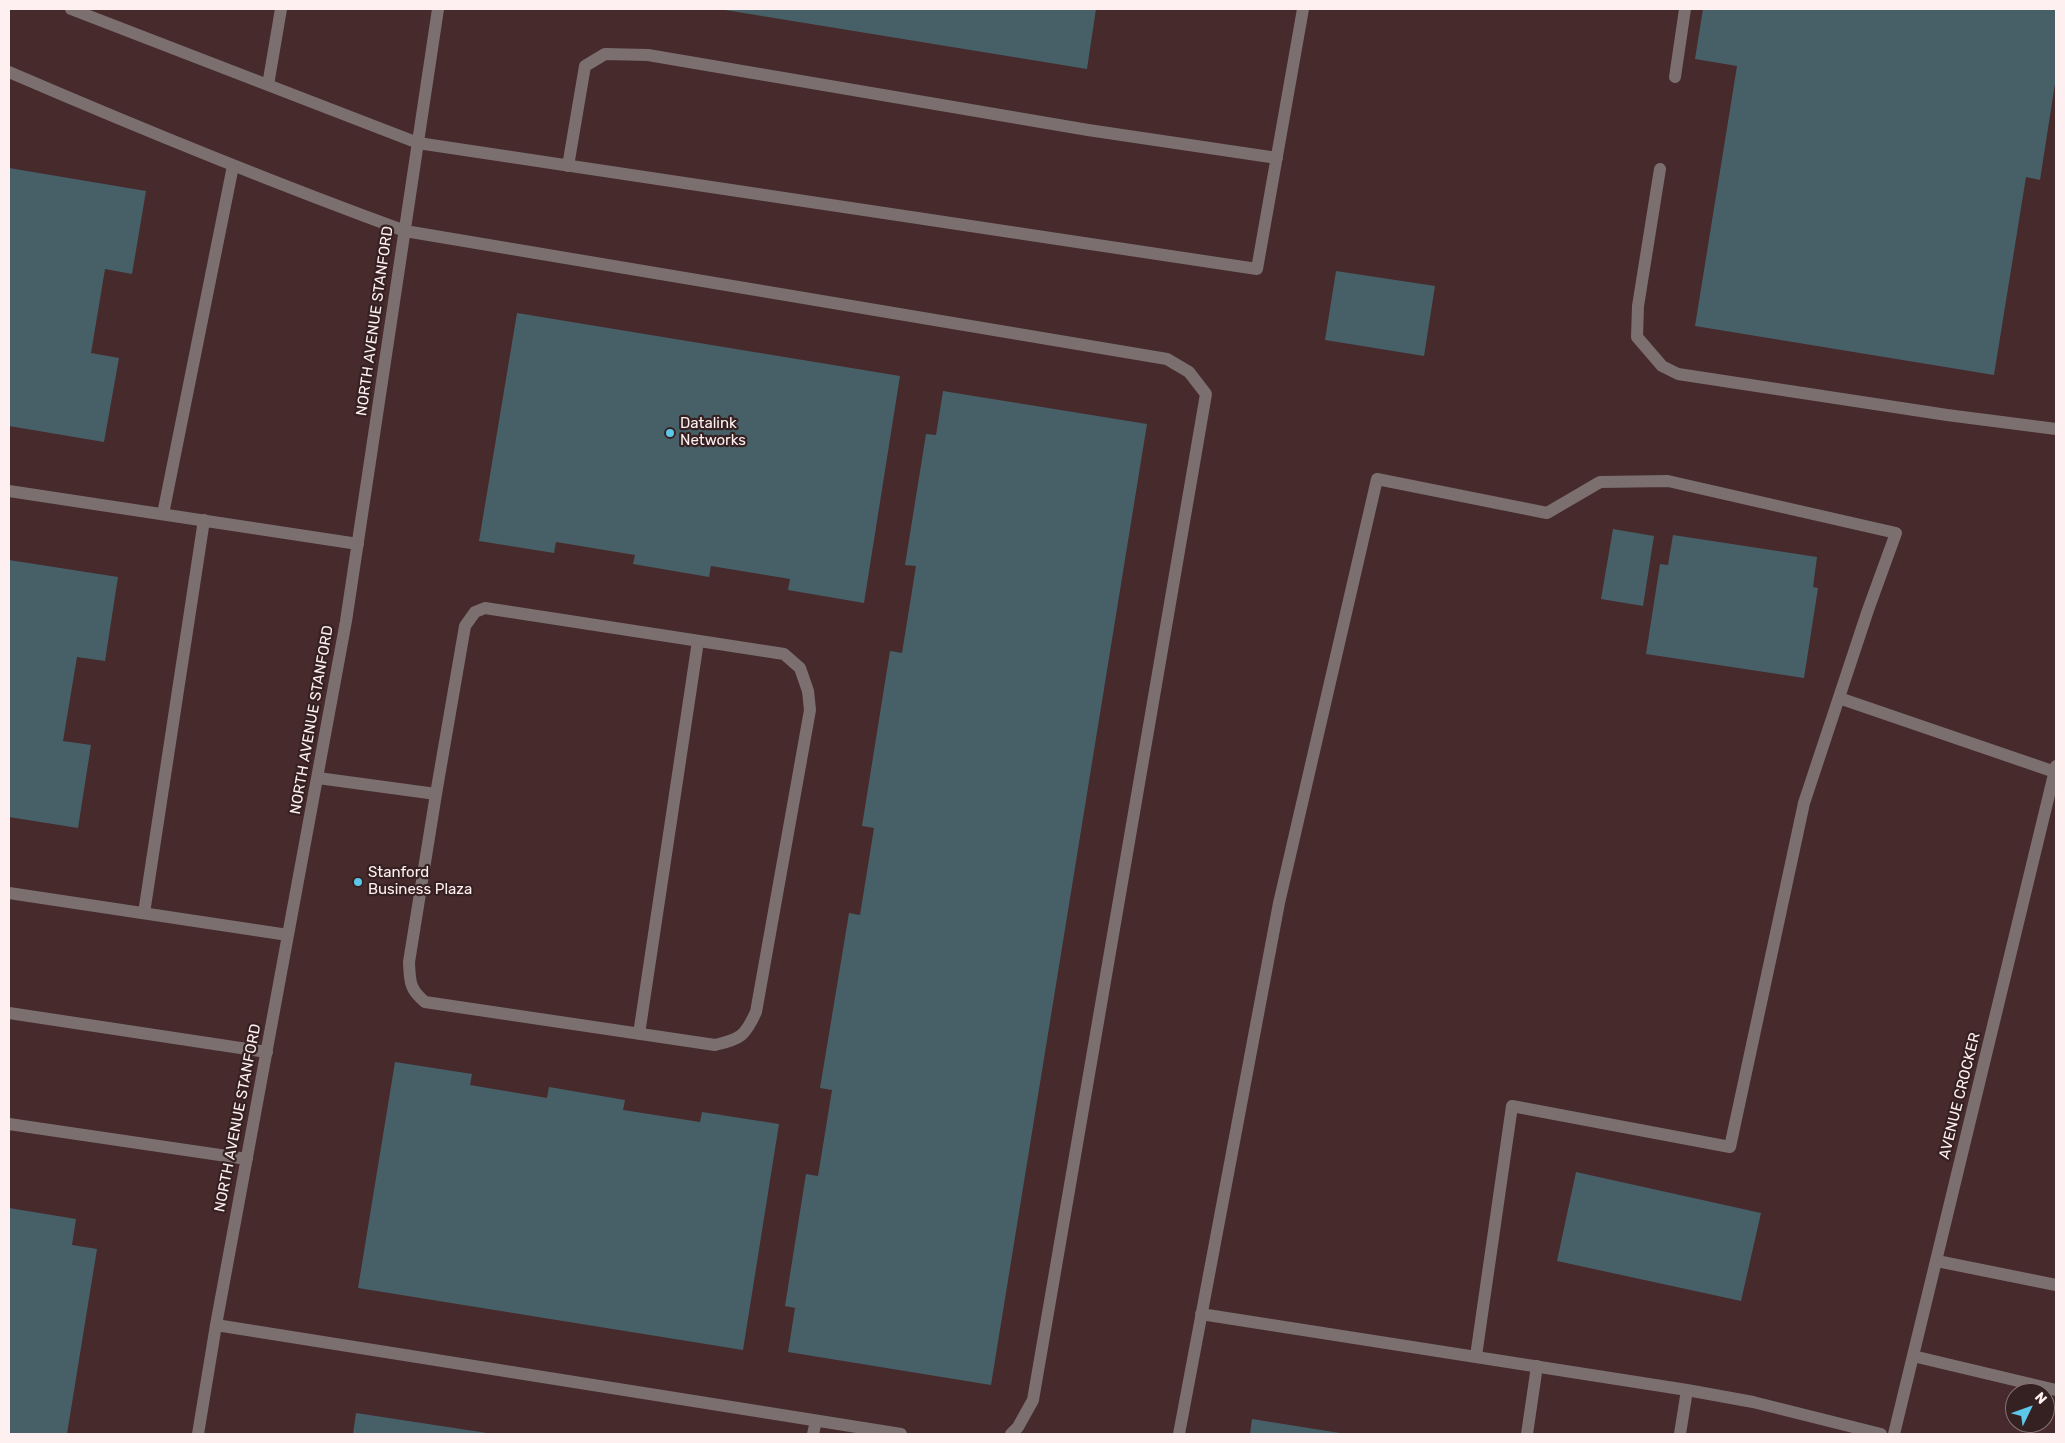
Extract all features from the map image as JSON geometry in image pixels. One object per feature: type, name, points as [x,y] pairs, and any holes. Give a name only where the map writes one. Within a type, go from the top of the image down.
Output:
[{"type":"street","points":[[71,9],[418,143],[1256,269],[1303,9]]},
{"type":"street","points":[[268,85],[281,9]]},
{"type":"street","name":"NORTH AVENUE STANFORD","points":[[198,1434],[216,1325],[346,622],[438,9]]},
{"type":"street","points":[[1675,77],[1684,9]]},
{"type":"street","points":[[568,166],[585,66],[605,54],[648,55],[1088,130],[1277,158]]},
{"type":"street","points":[[9,72],[137,127],[404,231],[1167,359],[1189,372],[1206,394],[1033,1400],[1017,1432]]},
{"type":"street","points":[[163,514],[234,166]]},
{"type":"street","points":[[1660,169],[1638,306],[1637,337],[1662,366],[1678,374],[1948,415],[2056,429]]},
{"type":"street","points":[[1179,1434],[1279,903],[1377,479],[1547,513],[1600,482],[1668,481],[1896,533],[1868,610],[1804,803],[1730,1147],[1512,1106],[1476,1356]]},
{"type":"street","points":[[9,491],[358,544]]},
{"type":"street","points":[[144,913],[204,520]]},
{"type":"street","points":[[485,608],[784,654],[800,668],[808,691],[810,710],[756,1012],[750,1027],[736,1040],[716,1045],[425,1002],[414,993],[410,982],[409,962],[436,794],[465,626],[475,612],[485,608]]},
{"type":"street","points":[[639,1034],[698,641]]},
{"type":"street","points":[[1839,698],[2056,769]]},
{"type":"street","name":"AVENUE CROCKER","points":[[1894,1434],[1936,1261],[2051,811],[2056,769]]},
{"type":"street","points":[[318,778],[436,794]]},
{"type":"street","points":[[9,892],[288,935]]},
{"type":"street","points":[[9,1013],[267,1052]]},
{"type":"street","points":[[9,1124],[247,1159]]},
{"type":"street","points":[[1936,1261],[2056,1286]]},
{"type":"street","points":[[1201,1314],[1687,1390],[1754,1402],[1881,1434]]},
{"type":"street","points":[[216,1325],[901,1434]]},
{"type":"street","points":[[1914,1356],[2056,1390]]},
{"type":"street","points":[[1527,1434],[1537,1366]]},
{"type":"street","points":[[1680,1434],[1687,1390]]},
{"type":"street","points":[[813,1434],[816,1421]]},
{"type":"shaded area","points":[[9,9],[2056,9],[2056,1434],[9,1434]]},
{"type":"building","points":[[719,9],[1096,9],[1087,69]]},
{"type":"building","points":[[1703,9],[2056,9],[2056,77],[2040,180],[2026,177],[1994,375],[1695,326],[1737,66],[1695,59]]},
{"type":"building","points":[[9,168],[146,191],[132,274],[105,269],[91,353],[119,358],[104,442],[9,426]]},
{"type":"building","points":[[1336,271],[1435,286],[1424,356],[1325,340]]},
{"type":"building","points":[[517,313],[900,376],[864,603],[788,590],[790,579],[711,566],[709,577],[633,564],[635,555],[556,542],[554,553],[479,541]]},
{"type":"building","points":[[943,391],[1147,424],[991,1385],[788,1352],[795,1308],[785,1306],[806,1174],[818,1176],[832,1090],[820,1088],[849,913],[860,915],[874,828],[862,826],[890,651],[902,653],[916,566],[905,565],[926,434],[936,435]]},
{"type":"building","points":[[1613,529],[1654,536],[1643,606],[1601,599]]},
{"type":"building","points":[[1673,535],[1817,557],[1813,587],[1818,588],[1804,678],[1646,654],[1660,564],[1668,565]]},
{"type":"building","points":[[9,560],[118,577],[105,661],[77,657],[63,741],[91,745],[78,828],[9,817]]},
{"type":"building","points":[[395,1062],[472,1074],[470,1085],[547,1098],[549,1087],[625,1100],[623,1110],[700,1122],[702,1112],[779,1124],[743,1350],[358,1288]]},
{"type":"building","points":[[1576,1172],[1761,1213],[1741,1301],[1557,1261]]},
{"type":"building","points":[[9,1208],[76,1219],[72,1245],[97,1249],[67,1434],[9,1434]]},
{"type":"building","points":[[356,1413],[487,1433],[487,1434],[353,1434]]},
{"type":"building","points":[[1252,1419],[1340,1433],[1340,1434],[1250,1434]]},
{"type":"place","name":"Datalink Networks","points":[[670,433]]},
{"type":"place","name":"Stanford Business Plaza","points":[[358,882]]}]
